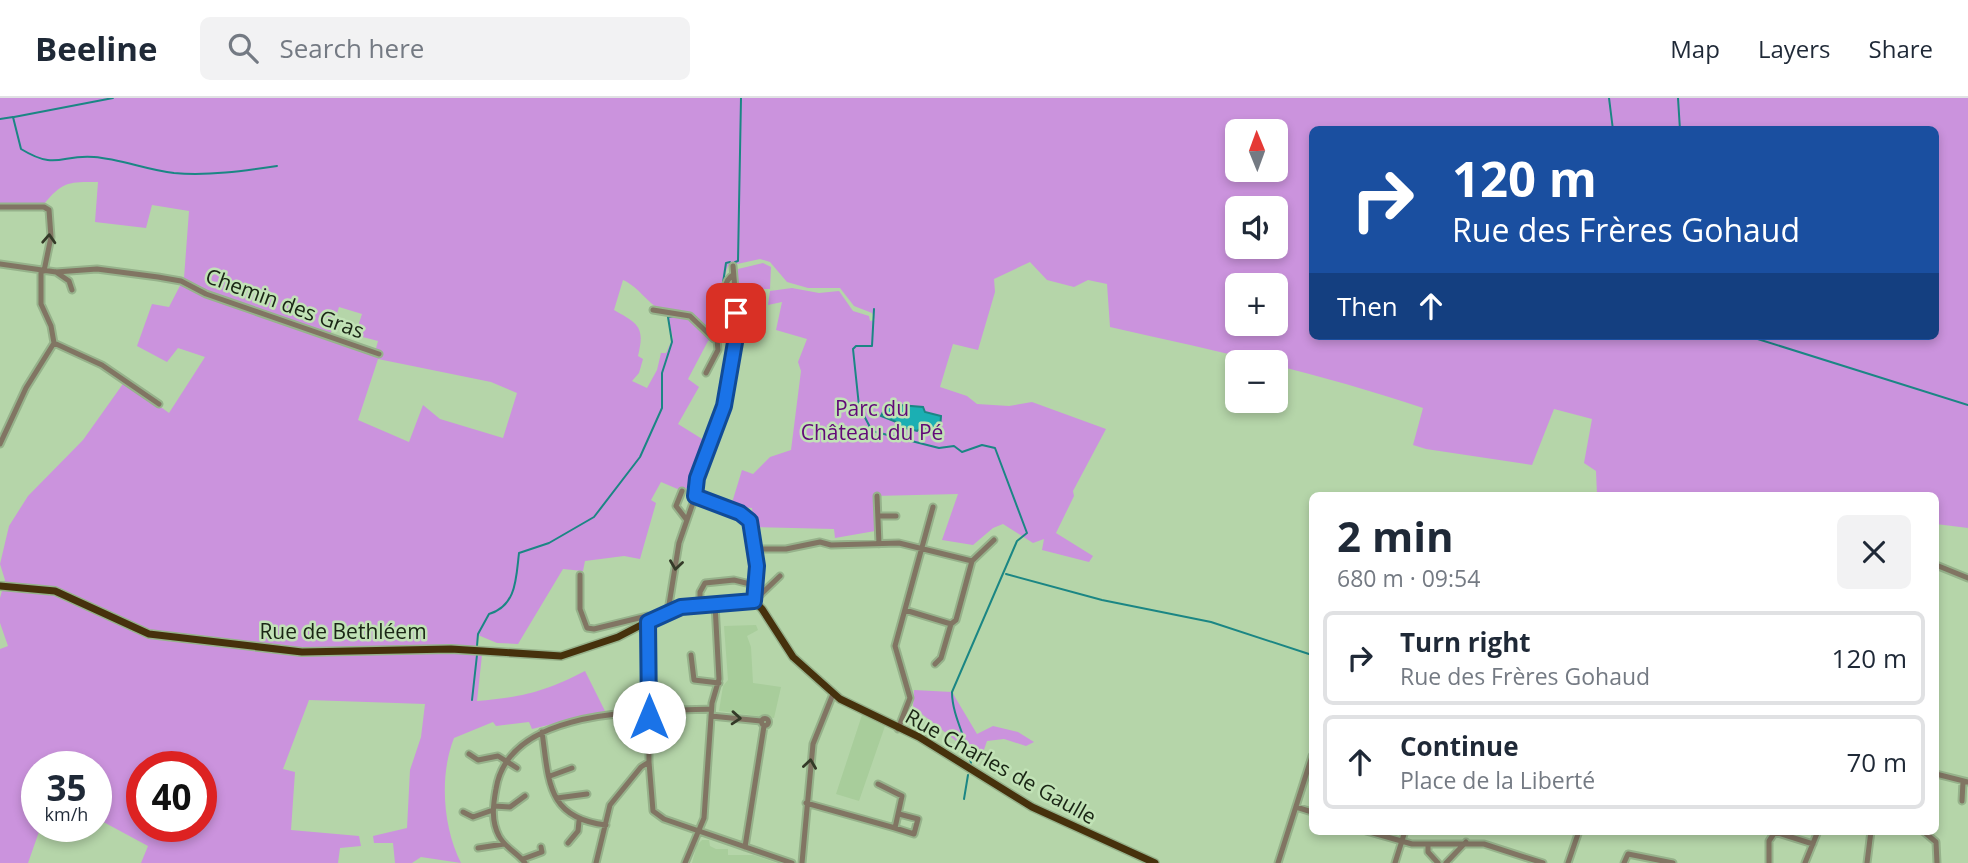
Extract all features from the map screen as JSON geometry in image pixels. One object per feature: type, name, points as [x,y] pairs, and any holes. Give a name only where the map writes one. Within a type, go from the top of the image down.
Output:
[{"type":"main road","name":"Rue de Bethléem","points":[[0,586],[42,589],[69,596],[117,622],[149,634],[287,652],[451,649],[549,657],[590,648],[668,611],[701,605],[754,601]]},
{"type":"main road","name":"Rue Charles de Gaulle","points":[[754,601],[793,657],[833,694],[898,729],[919,737],[1032,807],[1155,863]]},
{"type":"street","points":[[0,206],[21,205],[49,210],[51,237],[43,271],[41,304],[51,326],[54,343],[26,388],[0,444]]},
{"type":"street","name":"Chemin des Gras","points":[[0,264],[56,272],[97,268],[181,281],[206,294],[379,354]]},
{"type":"street","points":[[668,611],[686,519],[695,496],[697,478],[724,406],[734,354],[738,325],[733,267]]},
{"type":"street","points":[[56,272],[69,281],[72,290]]},
{"type":"street","points":[[716,340],[723,331],[726,285],[733,275]]},
{"type":"street","points":[[653,310],[690,316],[716,340],[718,350],[706,373]]},
{"type":"street","points":[[54,343],[102,365],[159,404]]},
{"type":"street","points":[[682,491],[676,506],[686,519]]},
{"type":"street","points":[[695,496],[747,516],[755,549],[757,574],[754,601]]},
{"type":"street","points":[[877,496],[878,544]]},
{"type":"street","points":[[898,729],[910,698],[895,646],[933,507]]},
{"type":"street","points":[[878,516],[896,516]]},
{"type":"street","points":[[936,664],[941,658],[951,625],[956,620],[972,561],[994,540]]},
{"type":"street","points":[[755,549],[786,549],[820,542],[831,545],[878,544],[922,547],[972,561]]},
{"type":"street","points":[[1939,566],[1968,578]]},
{"type":"street","points":[[580,575],[580,608],[587,628],[594,629],[647,616],[651,620],[649,769],[653,811],[700,832],[792,863]]},
{"type":"street","points":[[754,601],[780,576]]},
{"type":"street","points":[[701,605],[700,592],[705,583],[734,580],[754,585]]},
{"type":"street","points":[[685,863],[691,842],[700,832],[707,792],[711,713],[719,683],[715,604]]},
{"type":"street","points":[[905,610],[951,625]]},
{"type":"street","points":[[691,655],[694,680],[719,683]]},
{"type":"street","points":[[802,863],[813,744],[833,694]]},
{"type":"street","points":[[541,847],[542,852],[524,861],[505,844],[494,826],[498,777],[505,761],[523,743],[542,732],[569,723],[649,712],[711,713],[763,723],[745,847]]},
{"type":"street","points":[[626,714],[628,721]]},
{"type":"street","points":[[542,732],[550,776],[564,810],[579,821],[606,825]]},
{"type":"street","points":[[469,754],[475,759],[494,756],[517,768]]},
{"type":"street","points":[[596,863],[610,805],[634,775],[649,762]]},
{"type":"street","points":[[1278,863],[1309,766]]},
{"type":"street","points":[[550,776],[572,768]]},
{"type":"street","points":[[634,775],[649,769]]},
{"type":"street","points":[[1939,775],[1965,782],[1962,801]]},
{"type":"street","points":[[878,784],[902,796],[895,828]]},
{"type":"street","points":[[557,798],[587,794]]},
{"type":"street","points":[[463,811],[473,817],[494,808],[510,807],[525,796]]},
{"type":"street","points":[[806,803],[914,834],[918,819],[899,814]]},
{"type":"street","points":[[1296,807],[1309,811]]},
{"type":"street","points":[[568,843],[578,831],[579,821]]},
{"type":"street","points":[[1379,835],[1428,846],[1466,842],[1484,844],[1543,863]]},
{"type":"street","points":[[1395,863],[1404,835]]},
{"type":"street","points":[[1568,863],[1578,835]]},
{"type":"street","points":[[1769,863],[1769,841],[1773,835]]},
{"type":"street","points":[[1784,835],[1813,844]]},
{"type":"street","points":[[1805,863],[1816,835]]},
{"type":"street","points":[[1867,863],[1870,835]]},
{"type":"street","points":[[1928,835],[1936,842],[1937,863]]},
{"type":"street","points":[[1446,863],[1466,842]]},
{"type":"street","points":[[478,848],[505,844]]},
{"type":"street","points":[[1428,846],[1428,852],[1438,863]]},
{"type":"street","points":[[1624,863],[1628,854],[1673,863]]},
{"type":"shaded area","points":[[756,625],[758,630],[747,636],[751,647],[753,683],[781,687],[774,718],[719,711],[723,686],[728,680],[724,626]]},
{"type":"shaded area","points":[[862,715],[885,726],[859,801],[836,794]]},
{"type":"shaded area","points":[[702,840],[709,840],[710,846],[716,849],[728,849],[728,855],[753,855],[777,863],[692,863],[697,845]]},
{"type":"green space","name":"Parc du Château du Pé","points":[[0,98],[1968,98],[1968,528],[1939,524],[1939,492],[1597,492],[1596,471],[1584,463],[1592,419],[1554,409],[1532,465],[1426,449],[1413,445],[1423,408],[1288,368],[1288,350],[1225,350],[1225,353],[1110,327],[1107,284],[1088,280],[1074,287],[1047,280],[1030,262],[994,279],[995,292],[978,350],[953,344],[940,387],[967,396],[977,404],[1009,406],[1032,402],[1106,429],[1073,491],[1074,496],[1056,533],[1093,556],[1089,562],[1042,550],[1044,539],[1033,543],[1003,524],[993,528],[973,545],[942,540],[958,494],[874,496],[875,531],[835,538],[834,529],[754,527],[752,508],[731,506],[742,470],[753,474],[770,457],[791,450],[801,371],[798,362],[807,339],[776,330],[782,302],[768,305],[770,291],[792,288],[819,293],[839,291],[853,311],[869,316],[870,321],[875,320],[872,313],[854,306],[840,288],[808,288],[787,282],[770,262],[760,259],[728,266],[721,328],[718,336],[708,341],[688,379],[699,387],[678,424],[707,442],[700,458],[697,458],[687,488],[680,490],[661,482],[651,500],[656,503],[640,559],[624,556],[585,561],[583,571],[563,569],[518,644],[497,643],[478,635],[476,645],[482,655],[477,701],[533,692],[585,671],[605,711],[532,729],[529,722],[496,726],[493,722],[454,738],[446,768],[445,801],[450,834],[461,863],[421,857],[412,863],[395,863],[393,843],[374,843],[373,836],[407,828],[410,770],[421,737],[425,704],[309,700],[283,769],[295,772],[291,830],[359,836],[361,846],[340,848],[338,863],[141,863],[148,846],[141,842],[217,842],[217,751],[126,751],[126,834],[112,827],[112,751],[21,751],[21,842],[35,842],[28,863],[0,863],[0,649],[8,646],[0,623],[0,598],[5,580],[0,564],[9,526],[28,496],[83,440],[125,381],[169,413],[205,357],[178,348],[167,362],[137,346],[152,304],[169,307],[184,278],[189,211],[152,205],[146,228],[95,222],[98,182],[67,184],[44,204],[0,205]],"holes":[[[623,280],[654,306],[666,312],[673,338],[666,353],[661,353],[657,370],[647,388],[632,381],[639,373],[643,359],[638,356],[641,339],[638,327],[614,310]],[[339,307],[362,314],[355,335],[378,341],[374,356],[329,339]],[[378,359],[491,382],[517,393],[503,438],[440,419],[423,405],[409,442],[358,420]]]},
{"type":"green space","points":[[763,263],[771,267],[770,289],[738,289],[738,269]]},
{"type":"green space","points":[[914,690],[952,692],[977,734],[993,726],[1018,732],[1034,742],[1026,746],[1004,739],[987,741],[979,764],[970,760],[970,752],[913,707]]},
{"type":"water","points":[[887,404],[923,407],[925,412],[941,416],[940,429],[921,428],[917,431],[901,427],[899,423],[881,416]]},
{"type":"waterway","points":[[14,117],[113,98]]},
{"type":"waterway","points":[[735,262],[738,261],[741,98]]},
{"type":"waterway","points":[[1609,98],[1612,126]]},
{"type":"waterway","points":[[1678,98],[1680,126]]},
{"type":"waterway","points":[[0,119],[13,117],[21,149],[43,159],[94,157],[164,172],[187,174],[277,166]]},
{"type":"waterway","points":[[721,296],[726,263],[730,262]]},
{"type":"waterway","points":[[721,308],[721,324]]},
{"type":"waterway","points":[[874,309],[872,346],[856,346],[853,349],[859,406],[872,431],[939,448],[954,446],[962,452],[982,445],[995,448],[1027,533],[1017,541],[952,692],[954,710],[971,763]]},
{"type":"waterway","points":[[477,646],[478,634],[489,614],[498,610],[510,598],[516,581],[519,553],[549,543],[594,517],[640,457],[662,408],[662,373],[672,342],[668,317],[675,316]]},
{"type":"waterway","points":[[701,330],[711,340]]},
{"type":"waterway","points":[[1761,340],[1968,405]]},
{"type":"waterway","points":[[1006,574],[1102,600],[1211,622],[1309,654]]},
{"type":"waterway","points":[[472,700],[477,655]]},
{"type":"waterway","points":[[964,799],[968,775]]},
{"type":"route","points":[[649,717],[648,622],[681,607],[754,601],[757,566],[750,521],[747,516],[695,496],[697,478],[724,406],[738,325],[736,313]]}]
